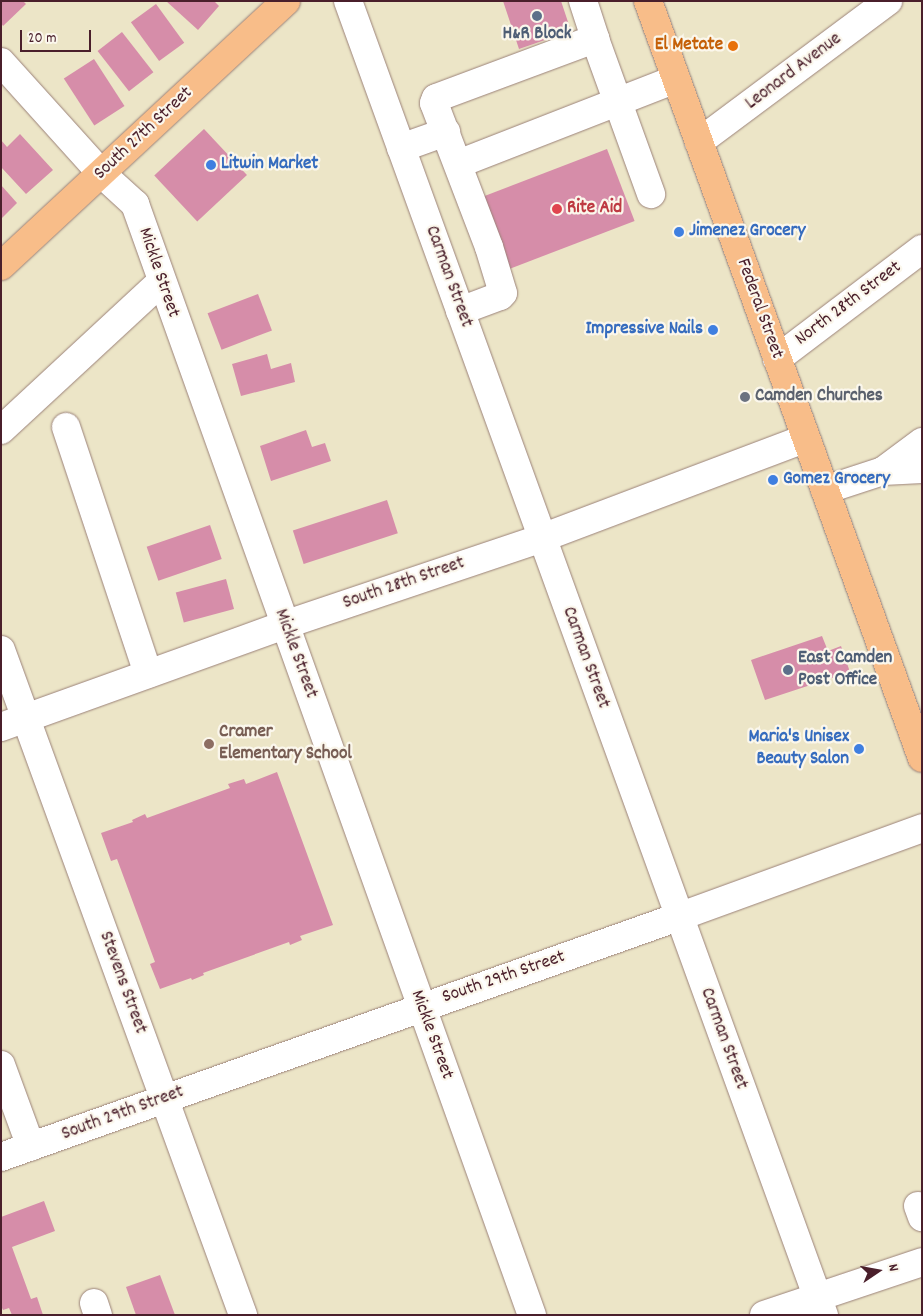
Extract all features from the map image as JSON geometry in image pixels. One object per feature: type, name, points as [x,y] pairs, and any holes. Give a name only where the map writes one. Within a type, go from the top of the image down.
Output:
[{"type":"main road","name":"South 27th Street","points":[[1,266],[286,1]]},
{"type":"main road","name":"Federal Street","points":[[648,1],[922,758]]},
{"type":"street","name":"Carman Street","points":[[348,1],[678,918],[821,1305]]},
{"type":"street","points":[[583,1],[651,194]]},
{"type":"street","name":"Leonard Avenue","points":[[699,142],[888,1]]},
{"type":"street","points":[[460,311],[500,296],[503,293],[498,274],[434,103],[436,98],[595,39]]},
{"type":"street","name":"Mickle Street","points":[[1,62],[102,174],[135,204],[161,282],[532,1315]]},
{"type":"street","points":[[458,164],[676,79]]},
{"type":"street","points":[[401,148],[446,132]]},
{"type":"street","name":"North 28th Street","points":[[777,358],[922,250]]},
{"type":"street","points":[[1,430],[161,282]]},
{"type":"street","points":[[66,427],[148,674]]},
{"type":"street","name":"South 28th Street","points":[[13,722],[284,625],[542,538],[806,438]]},
{"type":"street","points":[[883,471],[922,442]]},
{"type":"street","points":[[825,490],[883,471],[922,469]]},
{"type":"street","name":"Stevens Street","points":[[1,650],[13,722],[165,1099],[243,1315]]},
{"type":"street","name":"South 29th Street","points":[[1,1157],[678,918],[922,828]]},
{"type":"street","points":[[1,1065],[31,1147]]},
{"type":"street","points":[[764,1315],[821,1305],[922,1262]]},
{"type":"building","points":[[1,1],[23,1],[26,4],[3,26],[1,23]]},
{"type":"building","points":[[166,1],[214,1],[219,6],[198,30]]},
{"type":"building","name":"H&R Block","points":[[503,1],[561,1],[571,31],[519,49]]},
{"type":"building","points":[[156,4],[184,43],[159,61],[131,22]]},
{"type":"building","points":[[122,32],[153,72],[129,91],[98,51]]},
{"type":"building","points":[[94,59],[124,106],[94,126],[64,79]]},
{"type":"building","points":[[204,129],[247,175],[197,221],[154,175]]},
{"type":"building","points":[[20,134],[53,170],[26,194],[1,167],[1,140],[7,147]]},
{"type":"building","name":"Rite Aid","points":[[607,149],[635,221],[508,270],[480,198]]},
{"type":"building","points":[[1,185],[17,203],[1,219]]},
{"type":"building","points":[[258,294],[272,330],[222,350],[208,313]]},
{"type":"building","points":[[267,354],[271,369],[291,363],[295,382],[241,396],[232,364]]},
{"type":"building","points":[[306,430],[312,447],[325,443],[331,461],[271,481],[260,446]]},
{"type":"building","points":[[387,500],[398,533],[304,564],[293,531]]},
{"type":"building","points":[[210,525],[222,559],[158,581],[147,547]]},
{"type":"building","points":[[226,579],[234,609],[184,622],[176,592]]},
{"type":"building","points":[[822,636],[828,651],[841,646],[850,672],[765,700],[751,660]]},
{"type":"building","points":[[277,772],[333,925],[300,936],[302,940],[290,945],[289,942],[203,973],[204,975],[192,980],[191,978],[160,989],[150,964],[155,962],[117,859],[111,861],[101,833],[133,822],[132,820],[145,814],[147,818],[230,788],[228,784],[244,779],[246,784]]},
{"type":"building","points":[[44,1201],[55,1231],[12,1247],[31,1299],[37,1297],[43,1315],[12,1315],[9,1308],[3,1310],[1,1306],[1,1217]]},
{"type":"building","points":[[160,1275],[175,1315],[136,1315],[126,1287]]},
{"type":"place","name":"H&R Block","points":[[537,16]]},
{"type":"place","name":"El Metate","points":[[733,46]]},
{"type":"place","name":"Litwin Market","points":[[211,165]]},
{"type":"place","name":"Rite Aid","points":[[557,209]]},
{"type":"place","name":"Jimenez Grocery","points":[[679,232]]},
{"type":"place","name":"Impressive Nails","points":[[713,330]]},
{"type":"place","name":"Camden Churches","points":[[745,397]]},
{"type":"place","name":"Gomez Grocery","points":[[773,480]]},
{"type":"place","name":"East Camden Post Office","points":[[788,670]]},
{"type":"place","name":"Cramer Elementary School","points":[[209,744]]},
{"type":"place","name":"Maria's Unisex Beauty Salon","points":[[859,749]]}]
